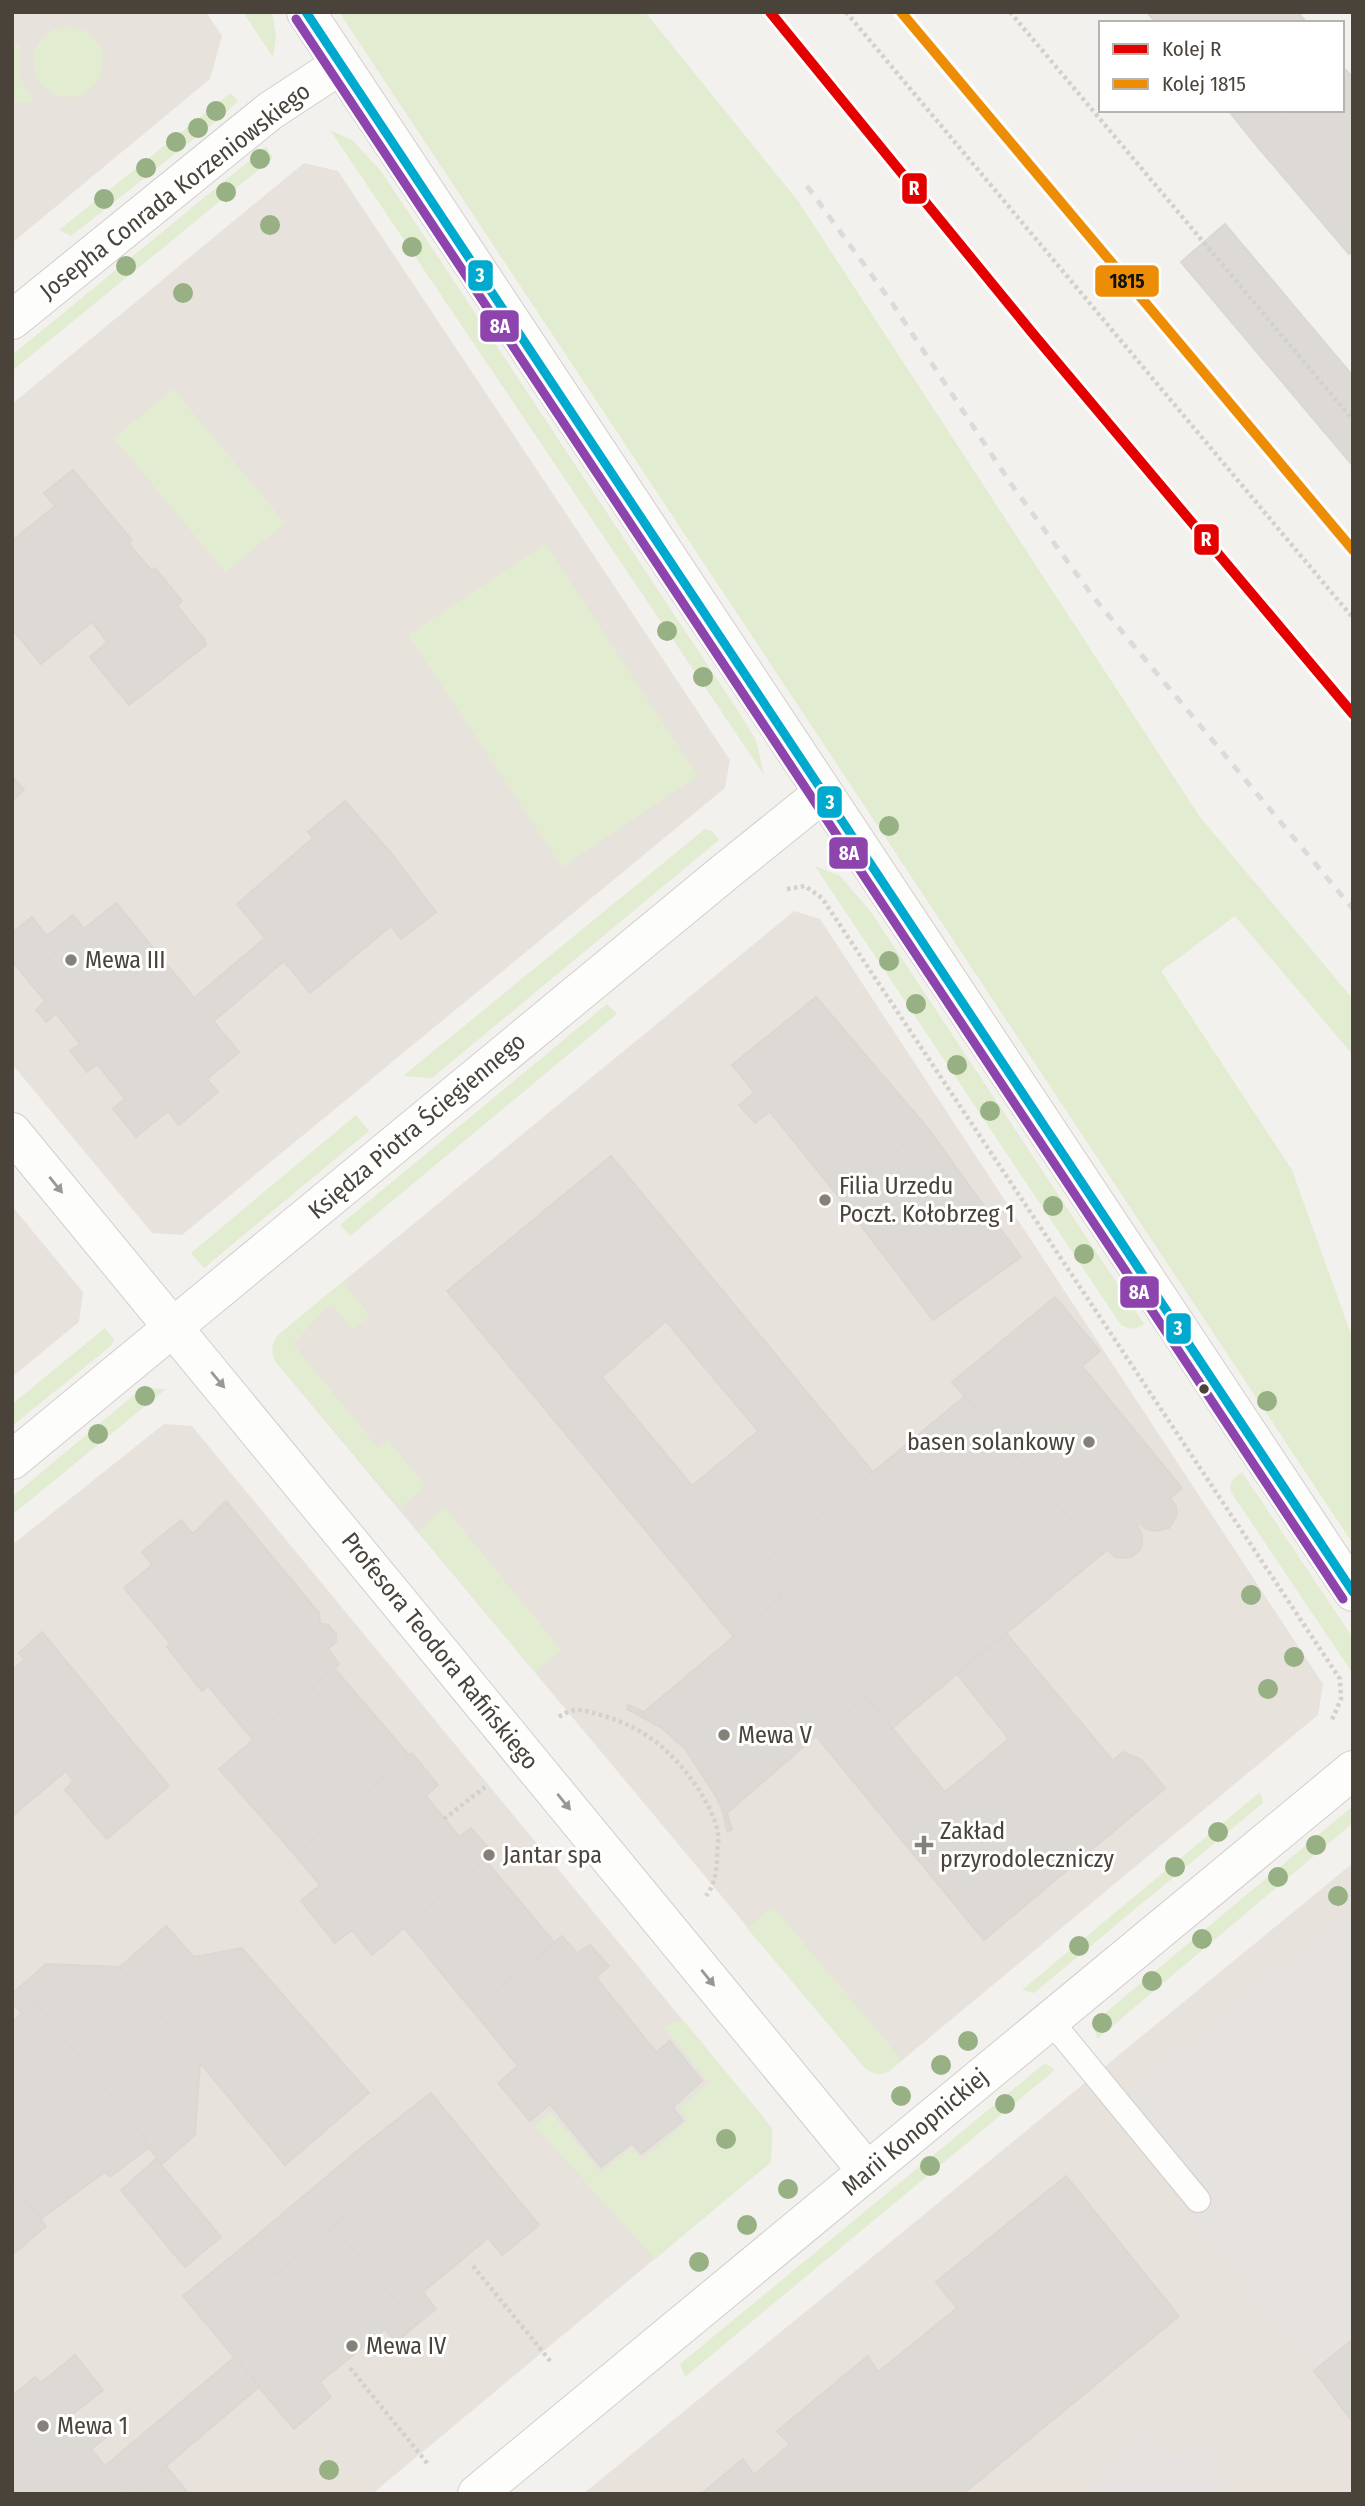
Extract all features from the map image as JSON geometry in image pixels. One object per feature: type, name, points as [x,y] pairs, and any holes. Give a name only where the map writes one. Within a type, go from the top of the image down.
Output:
[{"type":"street","points":[[306,12],[1353,1592]]},
{"type":"street","name":"Josepha Conrada Korzeniowskiego","points":[[12,320],[270,111],[341,65]]},
{"type":"street","name":"Księdza Piotra Ściegiennego","points":[[12,1460],[823,793]]},
{"type":"street","name":"Profesora Teodora Rafińskiego","points":[[12,1132],[867,2171]]},
{"type":"street","name":"Marii Konopnickiej","points":[[477,2494],[1353,1770]]},
{"type":"lane","points":[[1050,2020],[1198,2200]]},
{"type":"path","points":[[846,12],[1353,618]]},
{"type":"path","points":[[1010,12],[1353,420]]},
{"type":"path","points":[[786,889],[805,886],[822,898],[1339,1679],[1342,1699],[1331,1722]]},
{"type":"path","points":[[553,1720],[578,1708],[626,1722],[653,1738],[684,1767],[708,1805],[718,1834],[717,1870],[713,1887],[704,1900]]},
{"type":"path","points":[[444,1819],[487,1785]]},
{"type":"path","points":[[474,2266],[551,2362]]},
{"type":"path","points":[[351,2368],[428,2464]]},
{"type":"shaded area","points":[[12,12],[206,12],[222,36],[210,79],[12,243]]},
{"type":"shaded area","points":[[304,163],[338,171],[730,760],[725,788],[182,1235],[152,1233],[12,1064],[12,404]]},
{"type":"shaded area","points":[[794,911],[820,919],[1323,1684],[1318,1715],[888,2072],[865,2068],[275,1361],[277,1336]]},
{"type":"shaded area","points":[[12,1206],[83,1292],[79,1322],[12,1377]]},
{"type":"shaded area","points":[[164,1424],[192,1426],[772,2128],[771,2162],[372,2494],[12,2494],[12,1545]]},
{"type":"shaded area","points":[[1353,1863],[1353,2494],[583,2494],[1081,2086]]},
{"type":"shaded area","points":[[1353,1907],[1353,2332],[1313,2365],[1109,2111]]},
{"type":"shaded area","points":[[1152,2433],[1172,2457],[1195,2438],[1231,2482],[1217,2494],[1079,2494]]},
{"type":"green space","points":[[243,12],[272,12],[276,37],[273,57]]},
{"type":"green space","points":[[339,12],[645,12],[798,201],[1200,817],[1353,999],[1353,1055],[1235,916],[1161,971],[1292,1170],[1353,1340],[1353,1544]]},
{"type":"green space","points":[[68,27],[93,37],[103,62],[93,87],[68,97],[43,87],[33,62],[43,37]]},
{"type":"green space","points":[[12,44],[19,45],[20,78],[33,100],[32,103],[12,102]]},
{"type":"green space","points":[[230,93],[238,101],[223,116],[71,236],[59,230]]},
{"type":"green space","points":[[330,130],[352,140],[381,171],[742,717],[756,740],[764,775]]},
{"type":"green space","points":[[266,147],[273,158],[12,371],[12,355]]},
{"type":"green space","points":[[173,389],[285,523],[225,572],[114,438]]},
{"type":"green space","points":[[545,544],[698,776],[562,867],[408,635]]},
{"type":"green space","points":[[705,829],[712,831],[719,840],[432,1078],[403,1076]]},
{"type":"green space","points":[[815,866],[840,876],[871,912],[1144,1324],[1133,1329],[1121,1325]]},
{"type":"green space","points":[[607,1004],[617,1014],[350,1236],[340,1225]]},
{"type":"green space","points":[[356,1115],[369,1131],[204,1268],[191,1253]]},
{"type":"green space","points":[[342,1282],[370,1315],[353,1330],[331,1303],[293,1344],[377,1447],[388,1440],[425,1486],[400,1508],[275,1361],[273,1354],[277,1336]]},
{"type":"green space","points":[[105,1328],[114,1339],[111,1346],[12,1426],[12,1404]]},
{"type":"green space","points":[[166,1389],[12,1515],[13,1496],[140,1390]]},
{"type":"green space","points":[[1242,1472],[1353,1638],[1353,1674],[1231,1492],[1230,1485]]},
{"type":"green space","points":[[445,1508],[561,1650],[535,1672],[418,1531]]},
{"type":"green space","points":[[1260,1792],[1263,1803],[1034,1993],[1022,1990]]},
{"type":"green space","points":[[1353,1806],[1353,1823],[1097,2039],[1093,2023]]},
{"type":"green space","points":[[773,1907],[902,2060],[893,2068],[885,2073],[875,2074],[865,2068],[747,1928]]},
{"type":"green space","points":[[683,2020],[772,2128],[771,2162],[655,2259],[535,2126],[550,2112],[601,2173],[631,2148],[642,2160],[688,2120],[680,2108],[709,2083],[664,2027]]},
{"type":"green space","points":[[1045,2063],[1055,2070],[685,2377],[680,2364]]},
{"type":"building","points":[[1147,12],[1209,12],[1198,21],[1154,21]]},
{"type":"building","points":[[1209,12],[1298,12],[1305,21],[1198,21]]},
{"type":"building","points":[[1346,70],[1353,78],[1353,250],[1349,254],[1257,146],[1296,112],[1344,112]]},
{"type":"building","points":[[1230,112],[1296,112],[1257,146]]},
{"type":"building","points":[[1225,224],[1353,376],[1353,466],[1181,262]]},
{"type":"building","points":[[73,470],[132,540],[128,543],[152,571],[155,568],[182,601],[177,606],[205,640],[206,645],[129,705],[90,657],[107,642],[92,622],[41,664],[12,629],[12,541],[55,506],[44,493]]},
{"type":"building","points":[[12,776],[24,790],[12,801]]},
{"type":"building","points":[[345,801],[391,853],[436,912],[401,939],[391,926],[310,993],[237,904],[313,838],[308,832]]},
{"type":"building","points":[[116,903],[239,1052],[207,1079],[218,1092],[179,1125],[168,1111],[136,1137],[113,1109],[125,1099],[97,1064],[87,1072],[70,1051],[80,1044],[56,1014],[46,1022],[36,1010],[45,1001],[25,977],[55,953],[43,939],[73,915],[84,929]]},
{"type":"building","points":[[32,917],[47,936],[43,939],[55,953],[25,977],[12,961],[12,933]]},
{"type":"building","points":[[265,938],[284,961],[214,1021],[194,998]]},
{"type":"building","points":[[816,997],[927,1127],[839,1197],[732,1065]]},
{"type":"building","points":[[754,1093],[770,1111],[755,1123],[739,1105]]},
{"type":"building","points":[[927,1127],[1021,1257],[933,1320],[839,1197]]},
{"type":"building","points":[[611,1156],[873,1472],[758,1567],[782,1596],[734,1637],[447,1291]],"holes":[[[666,1321],[758,1431],[692,1486],[602,1377]]]},
{"type":"building","points":[[1055,1297],[1100,1351],[1082,1366],[1182,1488],[1170,1498],[1176,1506],[1177,1515],[1169,1528],[1155,1531],[1146,1529],[1140,1523],[1137,1525],[1142,1535],[1142,1545],[1131,1557],[1117,1558],[1107,1550],[1101,1555],[952,1382]]},
{"type":"building","points":[[964,1397],[1101,1555],[892,1728],[867,1697],[816,1736],[727,1813],[732,1830],[727,1831],[716,1796],[685,1749],[662,1728],[627,1709],[628,1705],[644,1712],[782,1596],[758,1567]]},
{"type":"building","points":[[226,1501],[319,1613],[320,1623],[328,1625],[336,1634],[336,1642],[328,1649],[339,1664],[312,1687],[319,1696],[287,1723],[279,1713],[250,1736],[208,1686],[202,1691],[167,1647],[170,1643],[124,1588],[152,1565],[142,1552],[181,1520],[193,1534]]},
{"type":"building","points":[[42,1632],[169,1786],[107,1839],[65,1790],[73,1781],[66,1771],[12,1816],[12,1671],[25,1659],[19,1653]]},
{"type":"building","points":[[1006,1633],[1113,1761],[1123,1752],[1142,1760],[1165,1788],[984,1940],[816,1736],[867,1697],[945,1792],[1009,1739],[956,1673]]},
{"type":"building","points":[[334,1668],[409,1755],[295,1855],[219,1769],[253,1740],[250,1736],[279,1713],[287,1723],[319,1696],[312,1687]]},
{"type":"building","points":[[412,1753],[438,1785],[426,1796],[459,1837],[471,1828],[493,1853],[372,1955],[352,1930],[335,1943],[301,1901],[320,1885],[295,1855]]},
{"type":"building","points":[[485,1860],[555,1943],[472,2010],[404,1928]]},
{"type":"building","points":[[166,1926],[194,1957],[242,1948],[369,2093],[285,2165],[120,1967]]},
{"type":"building","points":[[562,1936],[577,1953],[590,1945],[609,1966],[596,1977],[656,2052],[670,2041],[702,2081],[673,2107],[683,2121],[641,2154],[632,2143],[601,2167],[550,2104],[530,2121],[498,2083],[518,2066],[472,2010]]},
{"type":"building","points":[[46,1964],[120,1967],[200,2063],[195,2135],[162,2164],[143,2141],[145,2138],[35,2002],[22,2014],[12,2002],[12,1994]]},
{"type":"building","points":[[35,2002],[145,2138],[143,2141],[148,2148],[110,2177],[105,2172],[41,2219],[12,2184],[12,2022]]},
{"type":"building","points":[[431,2093],[539,2225],[502,2255],[488,2238],[423,2292],[436,2309],[416,2325],[334,2226],[389,2179],[362,2147]]},
{"type":"building","points":[[362,2147],[389,2179],[276,2274],[249,2242]]},
{"type":"building","points":[[156,2159],[221,2237],[185,2267],[121,2190]]},
{"type":"building","points":[[1066,2176],[1179,2316],[963,2494],[701,2494],[743,2459],[754,2475],[790,2444],[777,2431],[868,2356],[878,2372],[957,2308],[936,2282]]},
{"type":"building","points":[[12,2184],[46,2226],[12,2255]]},
{"type":"building","points":[[334,2226],[416,2325],[396,2343],[385,2329],[320,2382],[331,2397],[294,2429],[183,2296],[249,2242],[276,2274]]},
{"type":"building","points":[[1353,2339],[1353,2421],[1352,2421],[1314,2371]]},
{"type":"building","name":"Mewa 1","points":[[75,2355],[103,2390],[68,2418],[79,2432],[95,2419],[109,2435],[91,2449],[128,2494],[12,2494],[12,2396],[35,2377],[41,2383]]},
{"type":"building","points":[[235,2357],[260,2386],[133,2494],[128,2494],[105,2466]]},
{"type":"building","name":"Mewa 1","points":[[166,2466],[189,2494],[133,2494]]},
{"type":"railway","points":[[807,186],[892,303],[1011,484],[1094,598],[1353,909]]},
{"type":"rail line","name":"R","points":[[770,12],[1034,335],[1353,714]]},
{"type":"rail line","name":"1815","points":[[901,12],[1353,550]]},
{"type":"transit line","name":"3","points":[[306,12],[1353,1592]]},
{"type":"transit line","name":"8A","points":[[296,19],[1343,1599]]},
{"type":"place","name":"Mewa III","points":[[71,960]]},
{"type":"place","name":"Filia Urzedu Poczt. Kołobrzeg 1","points":[[825,1200]]},
{"type":"place","name":"basen solankowy","points":[[1089,1442]]},
{"type":"place","name":"Mewa V","points":[[724,1735]]},
{"type":"place","name":"Zakład przyrodoleczniczy","points":[[924,1845]]},
{"type":"place","name":"Jantar spa","points":[[489,1855]]},
{"type":"place","name":"Mewa IV","points":[[352,2346]]},
{"type":"place","name":"Mewa 1","points":[[43,2426]]}]
